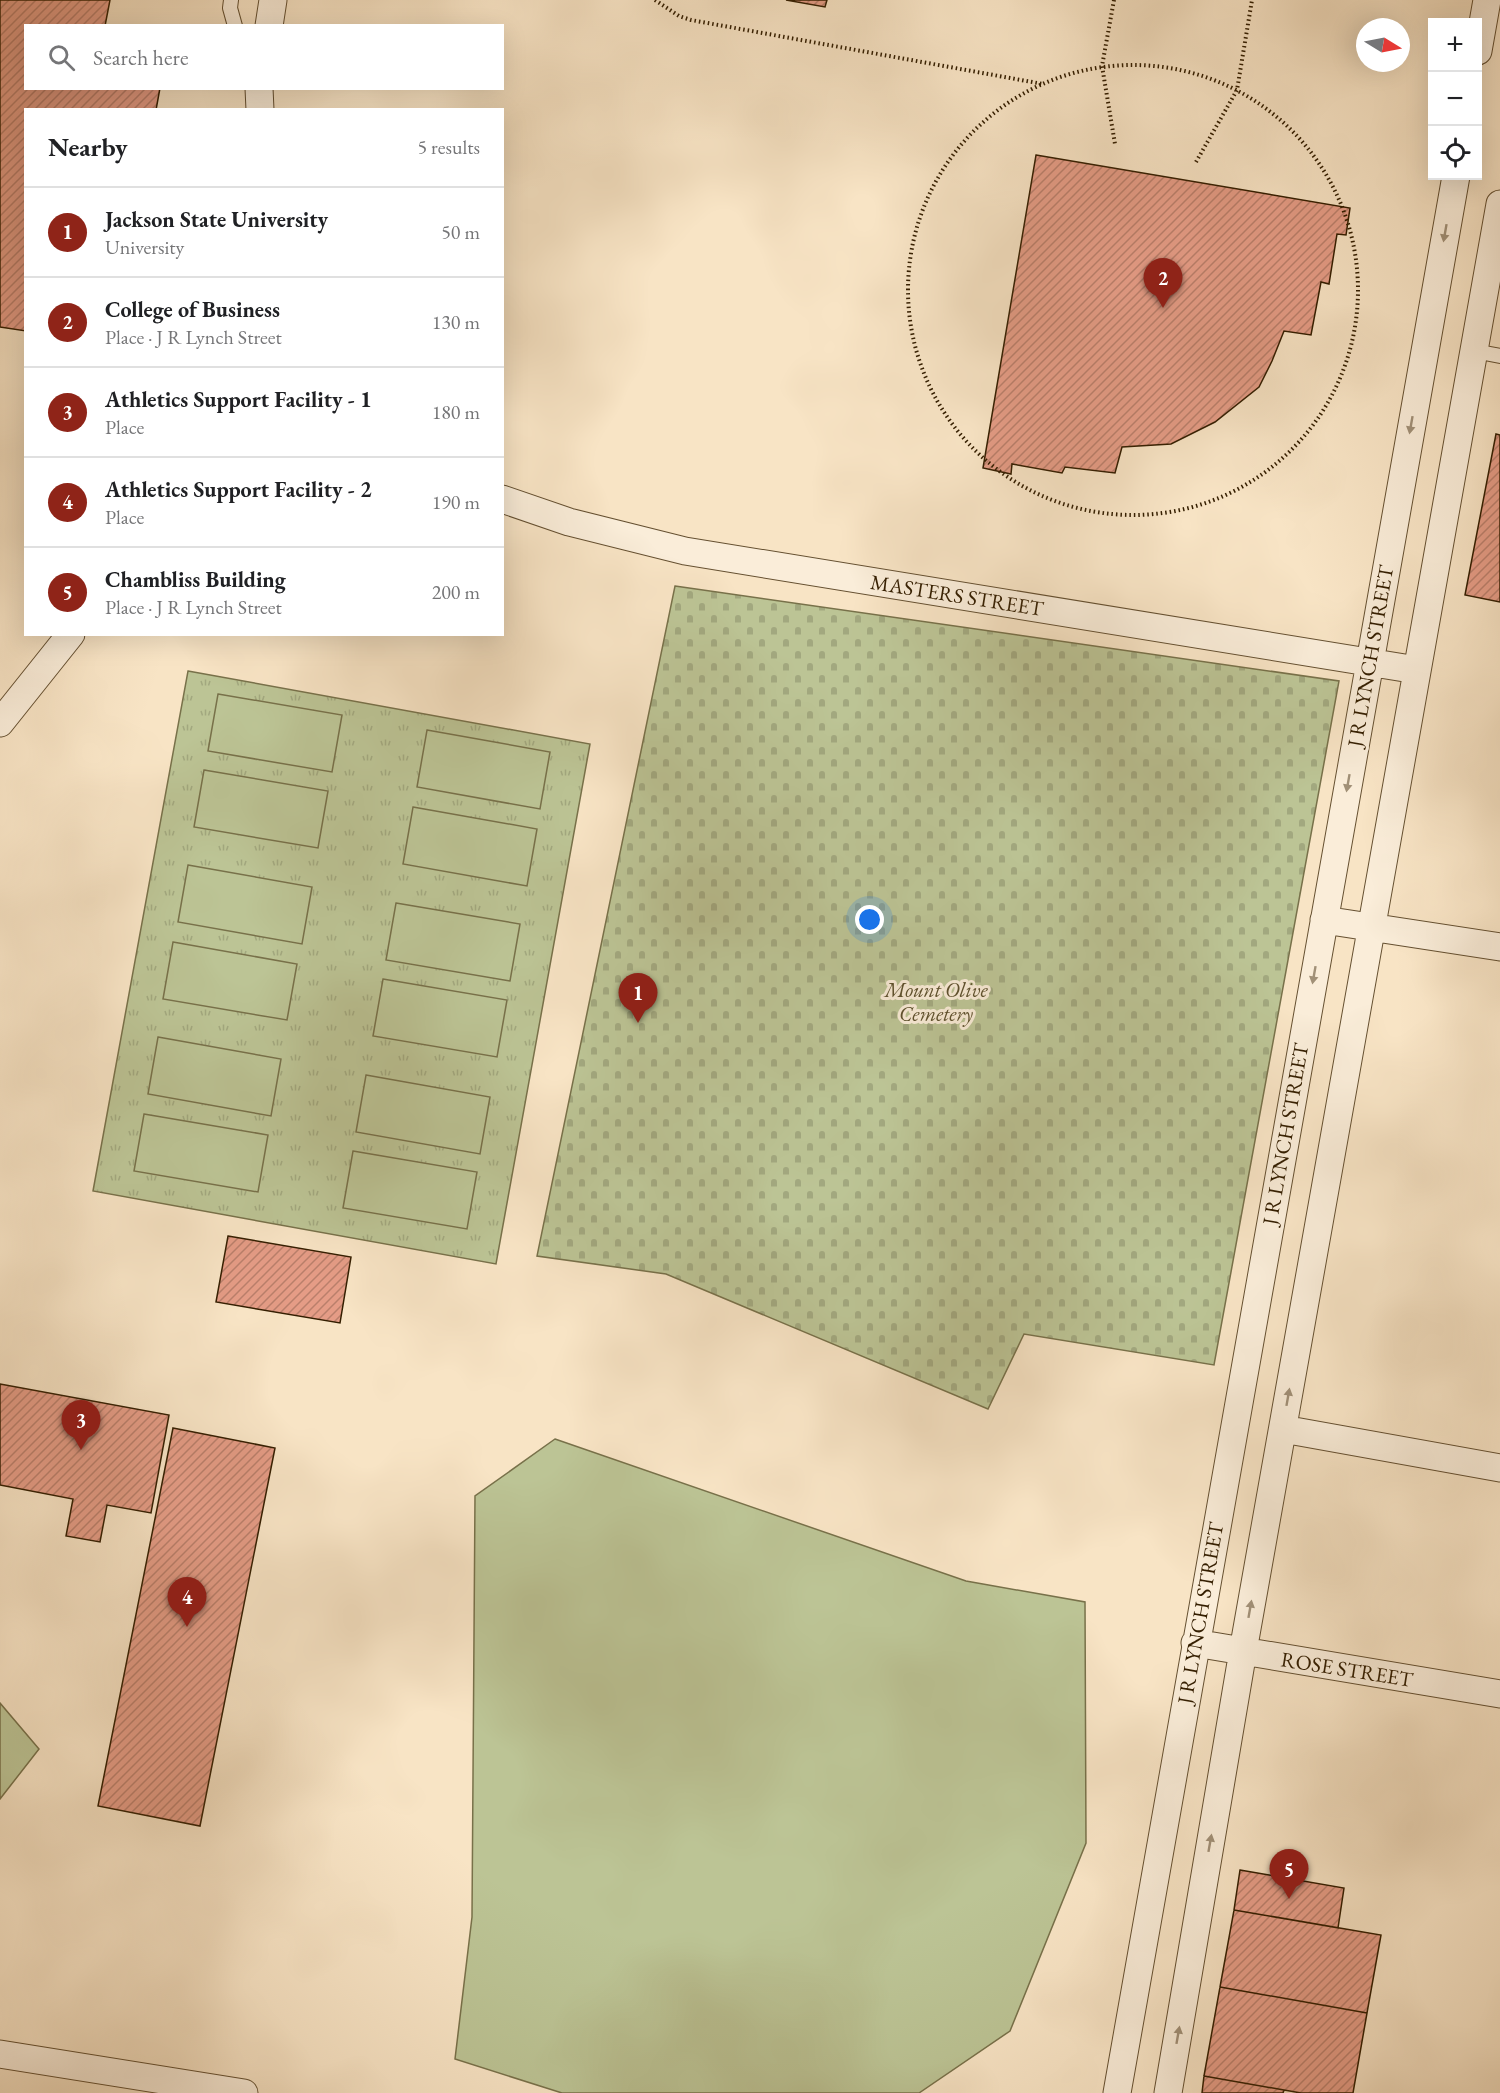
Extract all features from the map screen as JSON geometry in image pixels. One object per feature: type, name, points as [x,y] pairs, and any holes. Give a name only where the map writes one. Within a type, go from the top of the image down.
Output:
[{"type":"street","points":[[269,24],[273,0]]},
{"type":"street","points":[[1482,28],[1487,0]]},
{"type":"street","points":[[259,90],[260,108]]},
{"type":"street","name":"J R LYNCH STREET","points":[[1117,2093],[1455,180]]},
{"type":"street","points":[[1168,2093],[1243,1651],[1417,670],[1487,353],[1500,204]]},
{"type":"street","name":"MASTERS STREET","points":[[504,500],[569,522],[685,551],[1417,670]]},
{"type":"street","points":[[0,723],[69,636]]},
{"type":"street","points":[[1324,920],[1500,947]]},
{"type":"street","points":[[1283,1429],[1500,1468]]},
{"type":"street","name":"ROSE STREET","points":[[1195,1643],[1500,1694]]},
{"type":"street","points":[[0,2054],[244,2093]]},
{"type":"lane","points":[[231,0],[230,8],[234,24]]},
{"type":"path","points":[[655,0],[679,16],[691,20],[1044,84]]},
{"type":"path","points":[[1114,0],[1102,66],[1115,144]]},
{"type":"path","points":[[1196,162],[1237,90],[1252,0]]},
{"type":"path","points":[[1133,64],[1169,68],[1204,76],[1237,90],[1267,109],[1292,131],[1315,158],[1333,186],[1346,219],[1354,252],[1358,286],[1356,321],[1348,354],[1336,386],[1318,417],[1298,443],[1272,467],[1243,487],[1211,501],[1178,511],[1108,515],[1074,508],[1041,496],[1011,480],[983,459],[959,433],[942,408],[923,371],[913,336],[908,300],[909,263],[917,228],[930,194],[948,162],[971,134],[994,112],[1029,90],[1044,84],[1062,76],[1102,66],[1133,64]]},
{"type":"green space","name":"Mount Olive Cemetery","points":[[675,586],[1339,681],[1214,1365],[1024,1334],[988,1409],[666,1274],[537,1256]]},
{"type":"green space","points":[[188,671],[590,744],[496,1264],[93,1191]]},
{"type":"green space","points":[[218,694],[342,715],[332,772],[208,751]]},
{"type":"green space","points":[[427,730],[550,752],[540,809],[417,787]]},
{"type":"green space","points":[[204,770],[328,791],[318,848],[194,827]]},
{"type":"green space","points":[[413,807],[537,829],[527,886],[403,864]]},
{"type":"green space","points":[[188,865],[312,887],[302,944],[178,922]]},
{"type":"green space","points":[[396,903],[520,924],[510,981],[386,960]]},
{"type":"green space","points":[[173,942],[297,964],[287,1020],[163,999]]},
{"type":"green space","points":[[383,979],[507,1000],[497,1057],[373,1036]]},
{"type":"green space","points":[[158,1037],[281,1059],[271,1116],[148,1094]]},
{"type":"green space","points":[[366,1075],[490,1097],[480,1154],[356,1132]]},
{"type":"green space","points":[[144,1114],[268,1135],[258,1192],[134,1171]]},
{"type":"green space","points":[[353,1151],[477,1172],[467,1229],[343,1208]]},
{"type":"green space","points":[[555,1439],[966,1581],[1085,1602],[1086,1843],[1010,2031],[919,2093],[562,2093],[455,2059],[472,1917],[475,1496]]},
{"type":"green space","points":[[0,1703],[39,1749],[0,1799]]},
{"type":"building","points":[[0,0],[110,0],[105,24],[24,24],[24,90],[160,90],[156,108],[24,108],[24,331],[0,327]]},
{"type":"building","points":[[786,0],[827,0],[825,7]]},
{"type":"building","points":[[1036,155],[1350,208],[1346,235],[1337,234],[1329,284],[1321,282],[1311,335],[1284,331],[1259,387],[1215,422],[1171,444],[1122,447],[1115,473],[1065,467],[1062,473],[1012,464],[1011,474],[983,468]]},
{"type":"building","points":[[1496,434],[1500,435],[1500,602],[1465,595]]},
{"type":"building","points":[[228,1236],[351,1257],[340,1323],[216,1302]]},
{"type":"building","points":[[0,1384],[169,1415],[151,1513],[107,1505],[100,1542],[66,1536],[73,1499],[0,1485]]},
{"type":"building","points":[[173,1428],[275,1448],[200,1826],[98,1806]]},
{"type":"building","points":[[1240,1870],[1344,1888],[1338,1928],[1234,1910]]},
{"type":"building","points":[[1234,1910],[1381,1935],[1367,2013],[1220,1987]]},
{"type":"building","points":[[1220,1987],[1367,2013],[1353,2093],[1301,2093],[1204,2076]]},
{"type":"building","points":[[1204,2076],[1284,2090],[1283,2093],[1202,2093]]},
{"type":"place","name":"College of Business","points":[[1163,308]]},
{"type":"place","name":"Jackson State University","points":[[638,1023]]},
{"type":"place","name":"Athletics Support Facility - 1","points":[[81,1450]]},
{"type":"place","name":"Athletics Support Facility - 2","points":[[187,1627]]},
{"type":"place","name":"Chambliss Building","points":[[1289,1899]]}]
